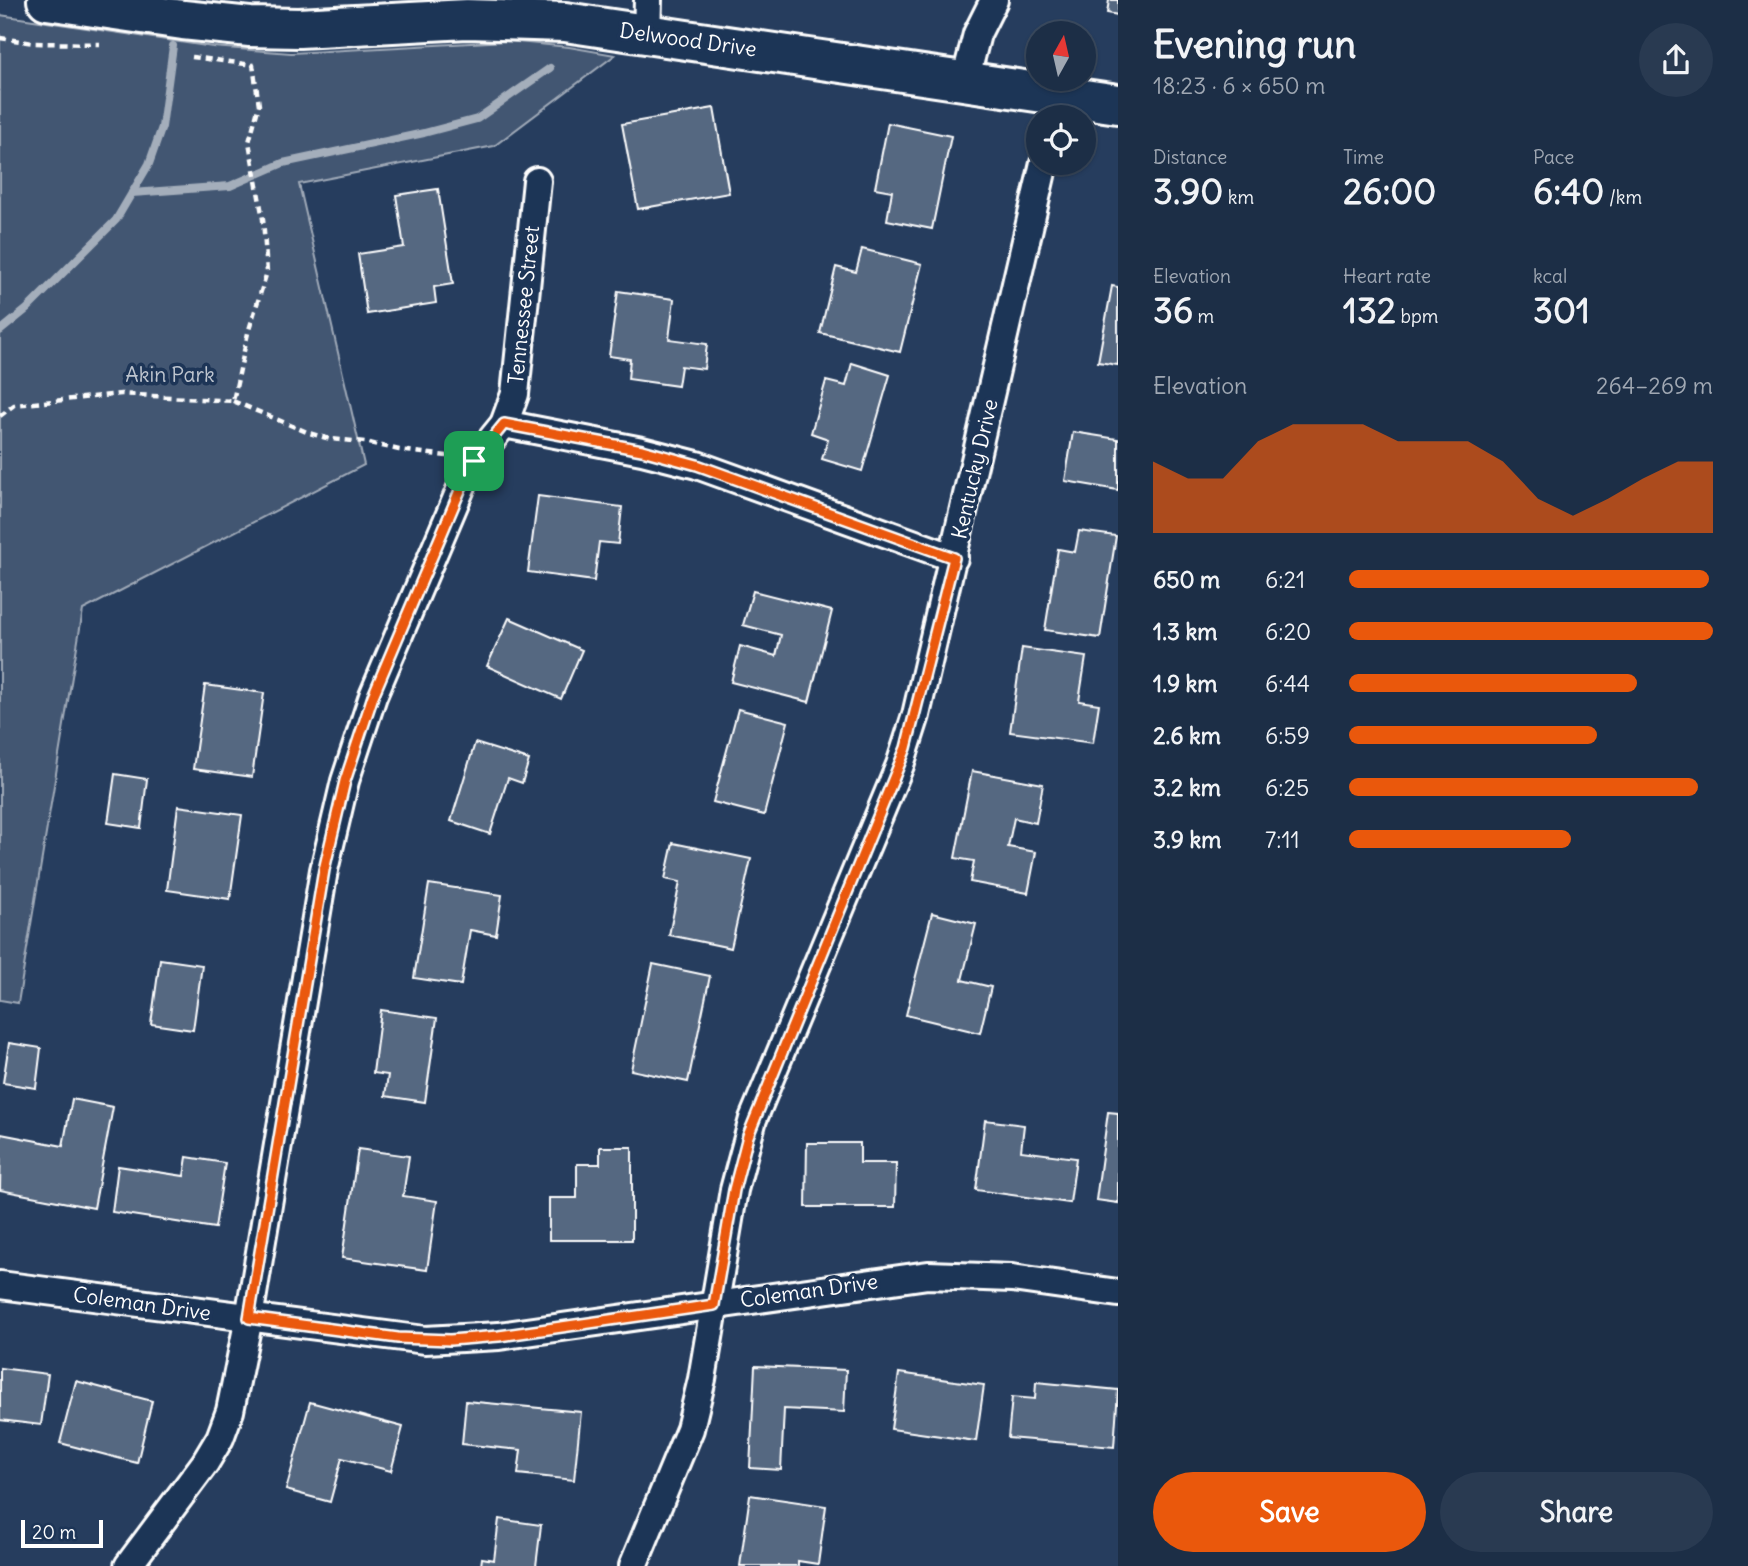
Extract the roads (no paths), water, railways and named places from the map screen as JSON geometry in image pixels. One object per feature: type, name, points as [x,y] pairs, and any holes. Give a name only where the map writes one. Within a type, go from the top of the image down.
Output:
[{"type":"street","name":"Delwood Drive","points":[[47,0],[250,27],[299,28],[434,20],[510,19],[565,22],[648,17],[965,81],[1053,105]]},
{"type":"street","points":[[965,81],[977,34],[994,0]]},
{"type":"street","name":"Delwood Drive","points":[[1088,105],[1118,104]]},
{"type":"street","name":"Kentucky Drive","points":[[633,1566],[690,1429],[702,1379],[734,1190],[748,1136],[906,748],[954,558],[1041,175]]},
{"type":"street","name":"Tennessee Street","points":[[128,1566],[205,1463],[220,1438],[234,1393],[324,870],[345,781],[373,696],[474,461],[504,424],[512,406],[518,379],[537,181]]},
{"type":"street","points":[[504,424],[642,450],[697,465],[954,558]]},
{"type":"street","name":"Coleman Drive","points":[[0,1285],[398,1338],[450,1340],[499,1336],[928,1275],[1012,1278],[1118,1293]]},
{"type":"waterway","points":[[0,331],[27,309],[116,220],[149,164],[162,127],[173,46]]},
{"type":"waterway","points":[[132,193],[230,186],[283,163],[477,119],[550,68]]},
{"type":"park label","name":"Akin Park","points":[[170,375]]}]
